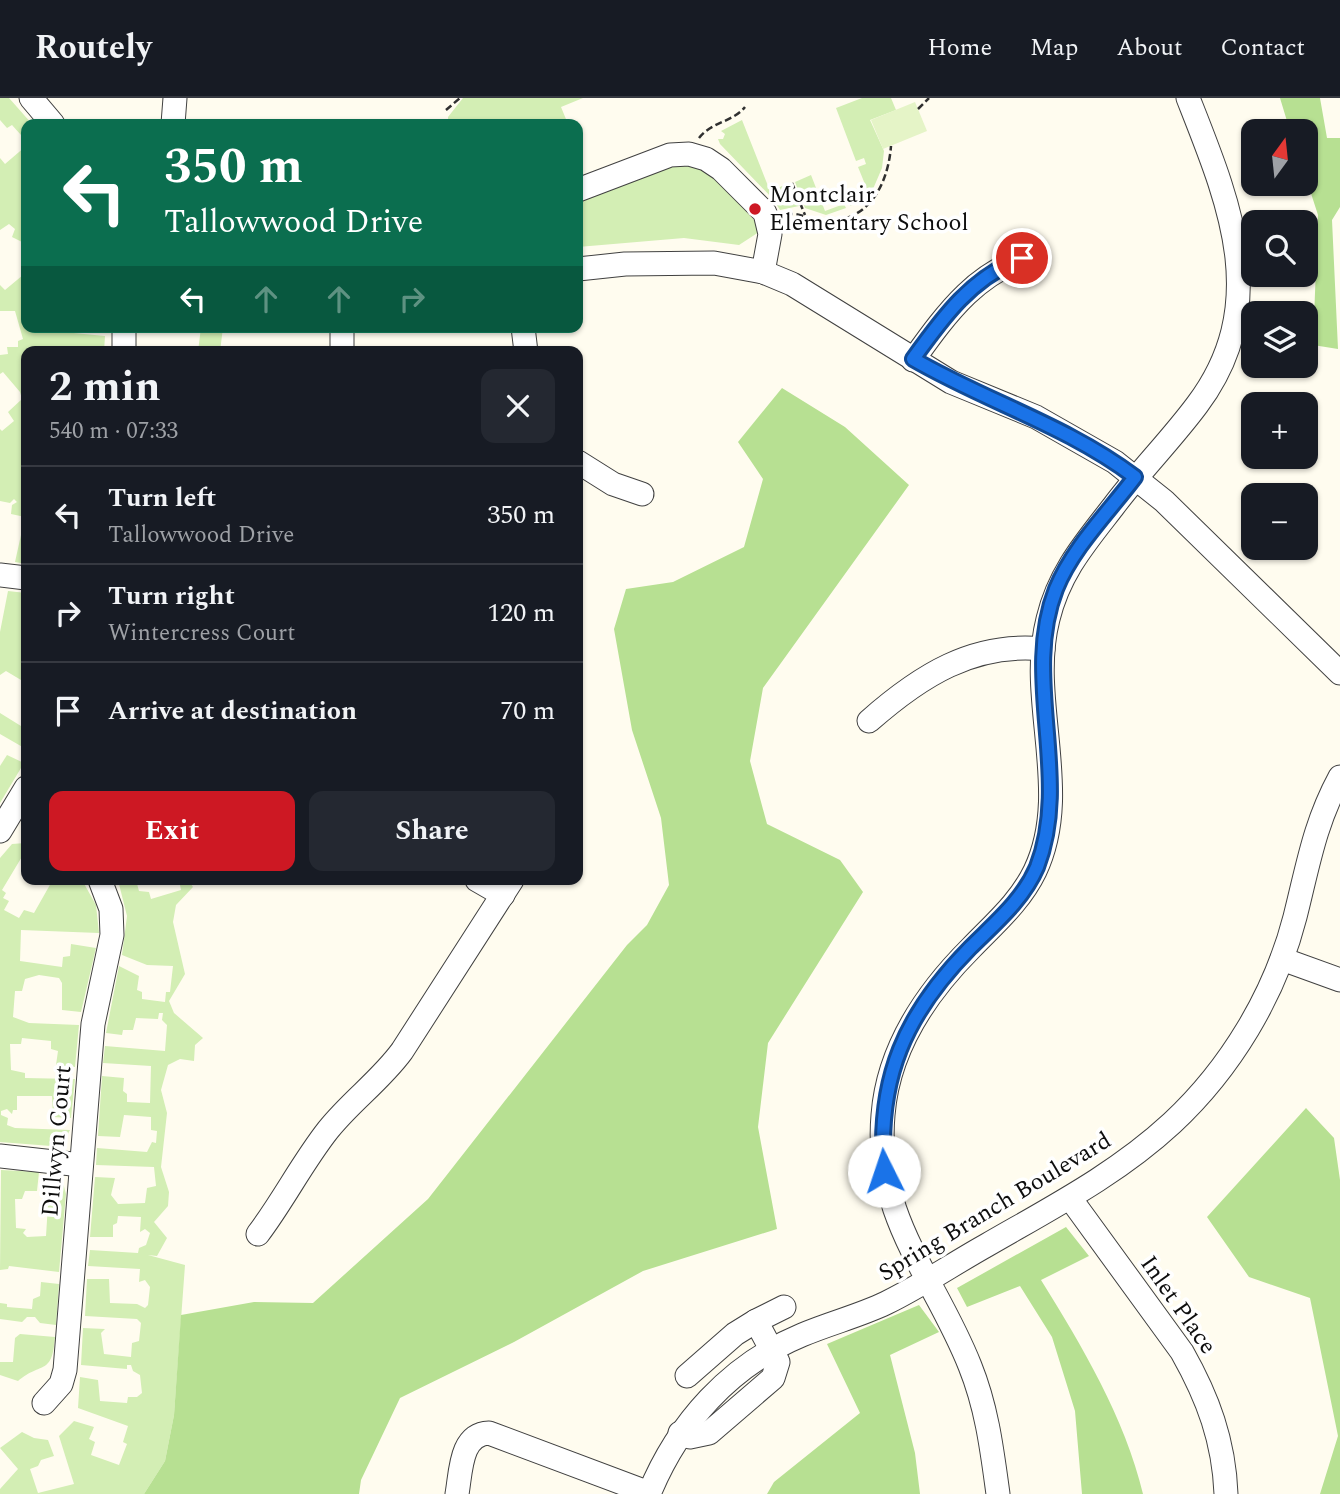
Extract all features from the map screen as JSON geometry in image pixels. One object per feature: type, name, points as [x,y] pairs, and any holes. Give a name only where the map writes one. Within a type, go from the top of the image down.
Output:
[{"type":"street","points":[[31,98],[49,119]]},
{"type":"street","points":[[173,119],[175,98]]},
{"type":"street","points":[[998,1494],[986,1410],[965,1353],[929,1280],[904,1238],[890,1200],[882,1142],[886,1088],[897,1054],[912,1022],[946,975],[1009,911],[1035,870],[1044,847],[1050,767],[1043,649],[1055,591],[1065,569],[1135,477],[1197,405],[1216,372],[1235,325],[1239,272],[1231,212],[1188,98]]},
{"type":"street","points":[[583,188],[670,155],[690,154],[710,160],[765,213],[770,234],[763,272]]},
{"type":"street","points":[[913,359],[939,323],[980,280],[1000,267],[1038,256]]},
{"type":"street","points":[[583,269],[685,262],[714,263],[763,272],[826,303],[951,382],[1073,436],[1135,477],[1182,518],[1340,673]]},
{"type":"street","points":[[583,465],[613,484],[642,494]]},
{"type":"street","points":[[0,575],[21,577]]},
{"type":"street","points":[[869,721],[918,681],[963,658],[1005,648],[1043,649]]},
{"type":"street","name":"Spring Branch Boulevard","points":[[649,1493],[680,1433],[723,1385],[771,1349],[888,1302],[1070,1198],[1137,1153],[1199,1095],[1246,1031],[1282,959],[1315,829],[1340,778]]},
{"type":"street","points":[[12,825],[21,801]]},
{"type":"street","name":"Dillwyn Court","points":[[44,1403],[61,1384],[65,1370],[93,1024],[112,935],[111,909],[102,885]]},
{"type":"street","points":[[258,1234],[295,1176],[345,1110],[365,1094],[397,1059],[508,887]]},
{"type":"street","points":[[1282,959],[1340,980]]},
{"type":"street","points":[[0,1156],[81,1165]]},
{"type":"street","name":"Inlet Place","points":[[1070,1198],[1182,1352],[1197,1379],[1221,1444],[1226,1494]]},
{"type":"street","points":[[687,1376],[735,1334],[784,1307]]},
{"type":"street","points":[[756,1321],[771,1349]]},
{"type":"street","points":[[457,1494],[467,1444],[481,1433],[489,1433],[649,1493]]},
{"type":"path","points":[[446,110],[460,98]]},
{"type":"path","points":[[918,109],[929,98]]},
{"type":"path","points":[[698,141],[707,129],[739,113],[745,107]]},
{"type":"path","points":[[779,217],[790,213],[815,220],[834,220],[860,211],[874,201],[886,176],[891,146]]},
{"type":"path","points":[[792,183],[806,216]]},
{"type":"green space","points":[[0,98],[9,98],[28,119],[21,119],[21,135],[12,125],[7,128],[0,120]]},
{"type":"green space","points":[[463,98],[583,98],[561,107],[566,119],[448,117]]},
{"type":"green space","points":[[862,98],[891,98],[896,110],[870,120],[884,151],[882,168],[870,196],[850,206],[849,202],[869,194],[858,167],[866,164],[864,158],[856,161],[836,108]]},
{"type":"green space","points":[[1280,98],[1320,98],[1327,138],[1340,138],[1340,207],[1332,220],[1338,349],[1318,346],[1318,301],[1315,301],[1315,287],[1318,287],[1318,210],[1312,196],[1318,196],[1318,119],[1286,119]]},
{"type":"green space","points":[[915,102],[927,131],[883,149],[871,120]]},
{"type":"green space","points":[[742,120],[770,191],[790,183],[799,206],[780,210],[773,199],[720,144],[718,139],[723,139],[725,134],[721,131]]},
{"type":"green space","points":[[21,150],[21,242],[12,237],[15,229],[9,224],[0,230],[0,158],[5,164]]},
{"type":"green space","points":[[674,164],[691,166],[706,171],[729,190],[752,217],[759,232],[739,245],[684,238],[583,247],[583,198]]},
{"type":"green space","points":[[811,175],[825,211],[844,204],[846,208],[826,215],[805,208],[795,182]]},
{"type":"green space","points":[[21,277],[21,332],[15,311],[0,311],[0,285],[5,290]]},
{"type":"green space","points":[[21,333],[105,336],[104,346],[21,346],[21,396],[3,372],[0,374],[0,355],[8,354],[7,347],[18,347],[18,341],[23,339]]},
{"type":"green space","points":[[200,333],[222,333],[221,346],[199,346]]},
{"type":"green space","points":[[782,388],[845,427],[909,485],[763,688],[750,761],[767,824],[840,860],[863,892],[768,1043],[758,1127],[777,1229],[643,1271],[514,1342],[400,1398],[361,1480],[359,1494],[144,1494],[165,1461],[174,1415],[181,1315],[254,1302],[313,1303],[428,1199],[627,945],[647,925],[669,885],[661,818],[632,730],[614,629],[626,589],[673,582],[744,547],[763,479],[738,442]]},
{"type":"green space","points":[[21,400],[21,516],[11,514],[12,505],[17,502],[14,499],[10,503],[0,501],[0,429],[2,431],[14,421],[8,412]]},
{"type":"green space","points":[[21,535],[21,563],[15,562]]},
{"type":"green space","points":[[8,591],[21,592],[21,680],[6,671],[0,675],[0,632]]},
{"type":"green space","points":[[0,713],[21,726],[21,746],[0,734]]},
{"type":"green space","points":[[7,755],[21,762],[21,768],[0,803],[0,766]]},
{"type":"green space","points":[[21,843],[21,858],[2,890],[6,893],[3,898],[9,901],[4,910],[19,918],[24,910],[34,913],[50,885],[85,885],[96,905],[99,933],[21,930],[20,961],[62,967],[63,957],[70,956],[71,944],[96,948],[81,1012],[62,1010],[62,983],[59,978],[39,975],[25,979],[22,991],[15,991],[13,1017],[29,1023],[79,1025],[75,1067],[56,1065],[58,1051],[51,1049],[51,1041],[22,1038],[21,1044],[10,1044],[11,1070],[25,1073],[25,1078],[75,1079],[71,1118],[53,1117],[52,1096],[17,1096],[17,1110],[13,1110],[12,1114],[7,1109],[1,1111],[1,1115],[8,1118],[7,1125],[15,1128],[70,1130],[63,1143],[51,1146],[0,1142],[0,858],[12,844]]},
{"type":"green space","points":[[119,885],[137,885],[139,891],[149,892],[151,899],[181,890],[180,885],[193,887],[176,905],[173,922],[185,974],[169,1001],[174,1013],[203,1038],[195,1045],[194,1061],[180,1059],[168,1065],[161,1090],[167,1113],[161,1167],[169,1192],[168,1206],[154,1222],[167,1238],[157,1256],[148,1255],[185,1265],[174,1415],[165,1461],[144,1494],[0,1494],[0,1489],[18,1469],[0,1448],[22,1432],[34,1438],[48,1440],[54,1456],[41,1460],[38,1466],[30,1469],[38,1493],[74,1484],[59,1436],[74,1421],[94,1427],[89,1439],[95,1442],[91,1455],[119,1465],[127,1444],[123,1442],[128,1426],[78,1408],[80,1377],[98,1380],[100,1401],[127,1403],[128,1397],[137,1397],[142,1393],[140,1375],[133,1371],[131,1365],[127,1365],[127,1369],[81,1365],[83,1328],[105,1329],[101,1333],[104,1354],[131,1357],[132,1343],[139,1341],[141,1323],[137,1319],[85,1316],[87,1279],[109,1279],[110,1303],[137,1304],[145,1308],[148,1305],[150,1287],[145,1280],[139,1282],[140,1269],[88,1266],[90,1250],[138,1253],[139,1248],[146,1245],[150,1233],[145,1229],[140,1232],[141,1217],[118,1216],[117,1223],[113,1225],[113,1237],[90,1237],[95,1177],[115,1178],[111,1195],[118,1204],[145,1203],[147,1188],[156,1186],[154,1167],[96,1165],[97,1148],[147,1152],[152,1142],[156,1143],[157,1131],[151,1130],[151,1117],[124,1115],[120,1137],[98,1136],[102,1076],[124,1078],[123,1091],[127,1094],[127,1102],[150,1103],[151,1066],[103,1063],[105,1046],[165,1051],[167,1025],[162,1020],[163,1013],[159,1013],[158,1019],[136,1018],[133,1030],[123,1030],[122,1035],[106,1033],[119,966],[139,976],[137,990],[142,992],[142,999],[165,1002],[166,992],[170,992],[173,966],[147,965],[122,955],[127,916]]},
{"type":"green space","points":[[1306,1108],[1334,1138],[1340,1180],[1340,1494],[1320,1494],[1338,1436],[1310,1298],[1249,1277],[1207,1217]]},
{"type":"green space","points":[[1,1170],[39,1172],[37,1191],[25,1191],[22,1199],[15,1199],[16,1228],[26,1229],[23,1233],[27,1237],[46,1236],[50,1173],[63,1183],[66,1194],[59,1272],[9,1266],[8,1269],[0,1270]]},
{"type":"green space","points":[[1066,1227],[1089,1256],[1041,1280],[1087,1357],[1114,1410],[1143,1494],[1082,1494],[1075,1411],[1052,1337],[1020,1286],[967,1307],[957,1288]]},
{"type":"green space","points":[[41,1282],[59,1284],[56,1325],[40,1323],[35,1317],[27,1317],[22,1322],[0,1319],[0,1303],[7,1304],[7,1307],[32,1309],[33,1299],[40,1296]]},
{"type":"green space","points":[[919,1305],[939,1332],[890,1355],[915,1453],[920,1494],[767,1494],[774,1482],[860,1413],[827,1344]]},
{"type":"green space","points":[[20,1334],[55,1337],[54,1349],[48,1363],[18,1381],[0,1375],[0,1362],[13,1362],[15,1338]]},
{"type":"place","name":"Montclair Elementary School","points":[[755,209]]},
{"type":"route","points":[[884,1171],[882,1142],[886,1088],[902,1042],[925,1002],[946,975],[1009,911],[1024,891],[1044,847],[1050,767],[1043,661],[1046,623],[1055,591],[1065,569],[1135,477],[1073,436],[1036,417],[951,382],[913,359],[939,323],[980,280],[1000,267],[1022,258]]}]
